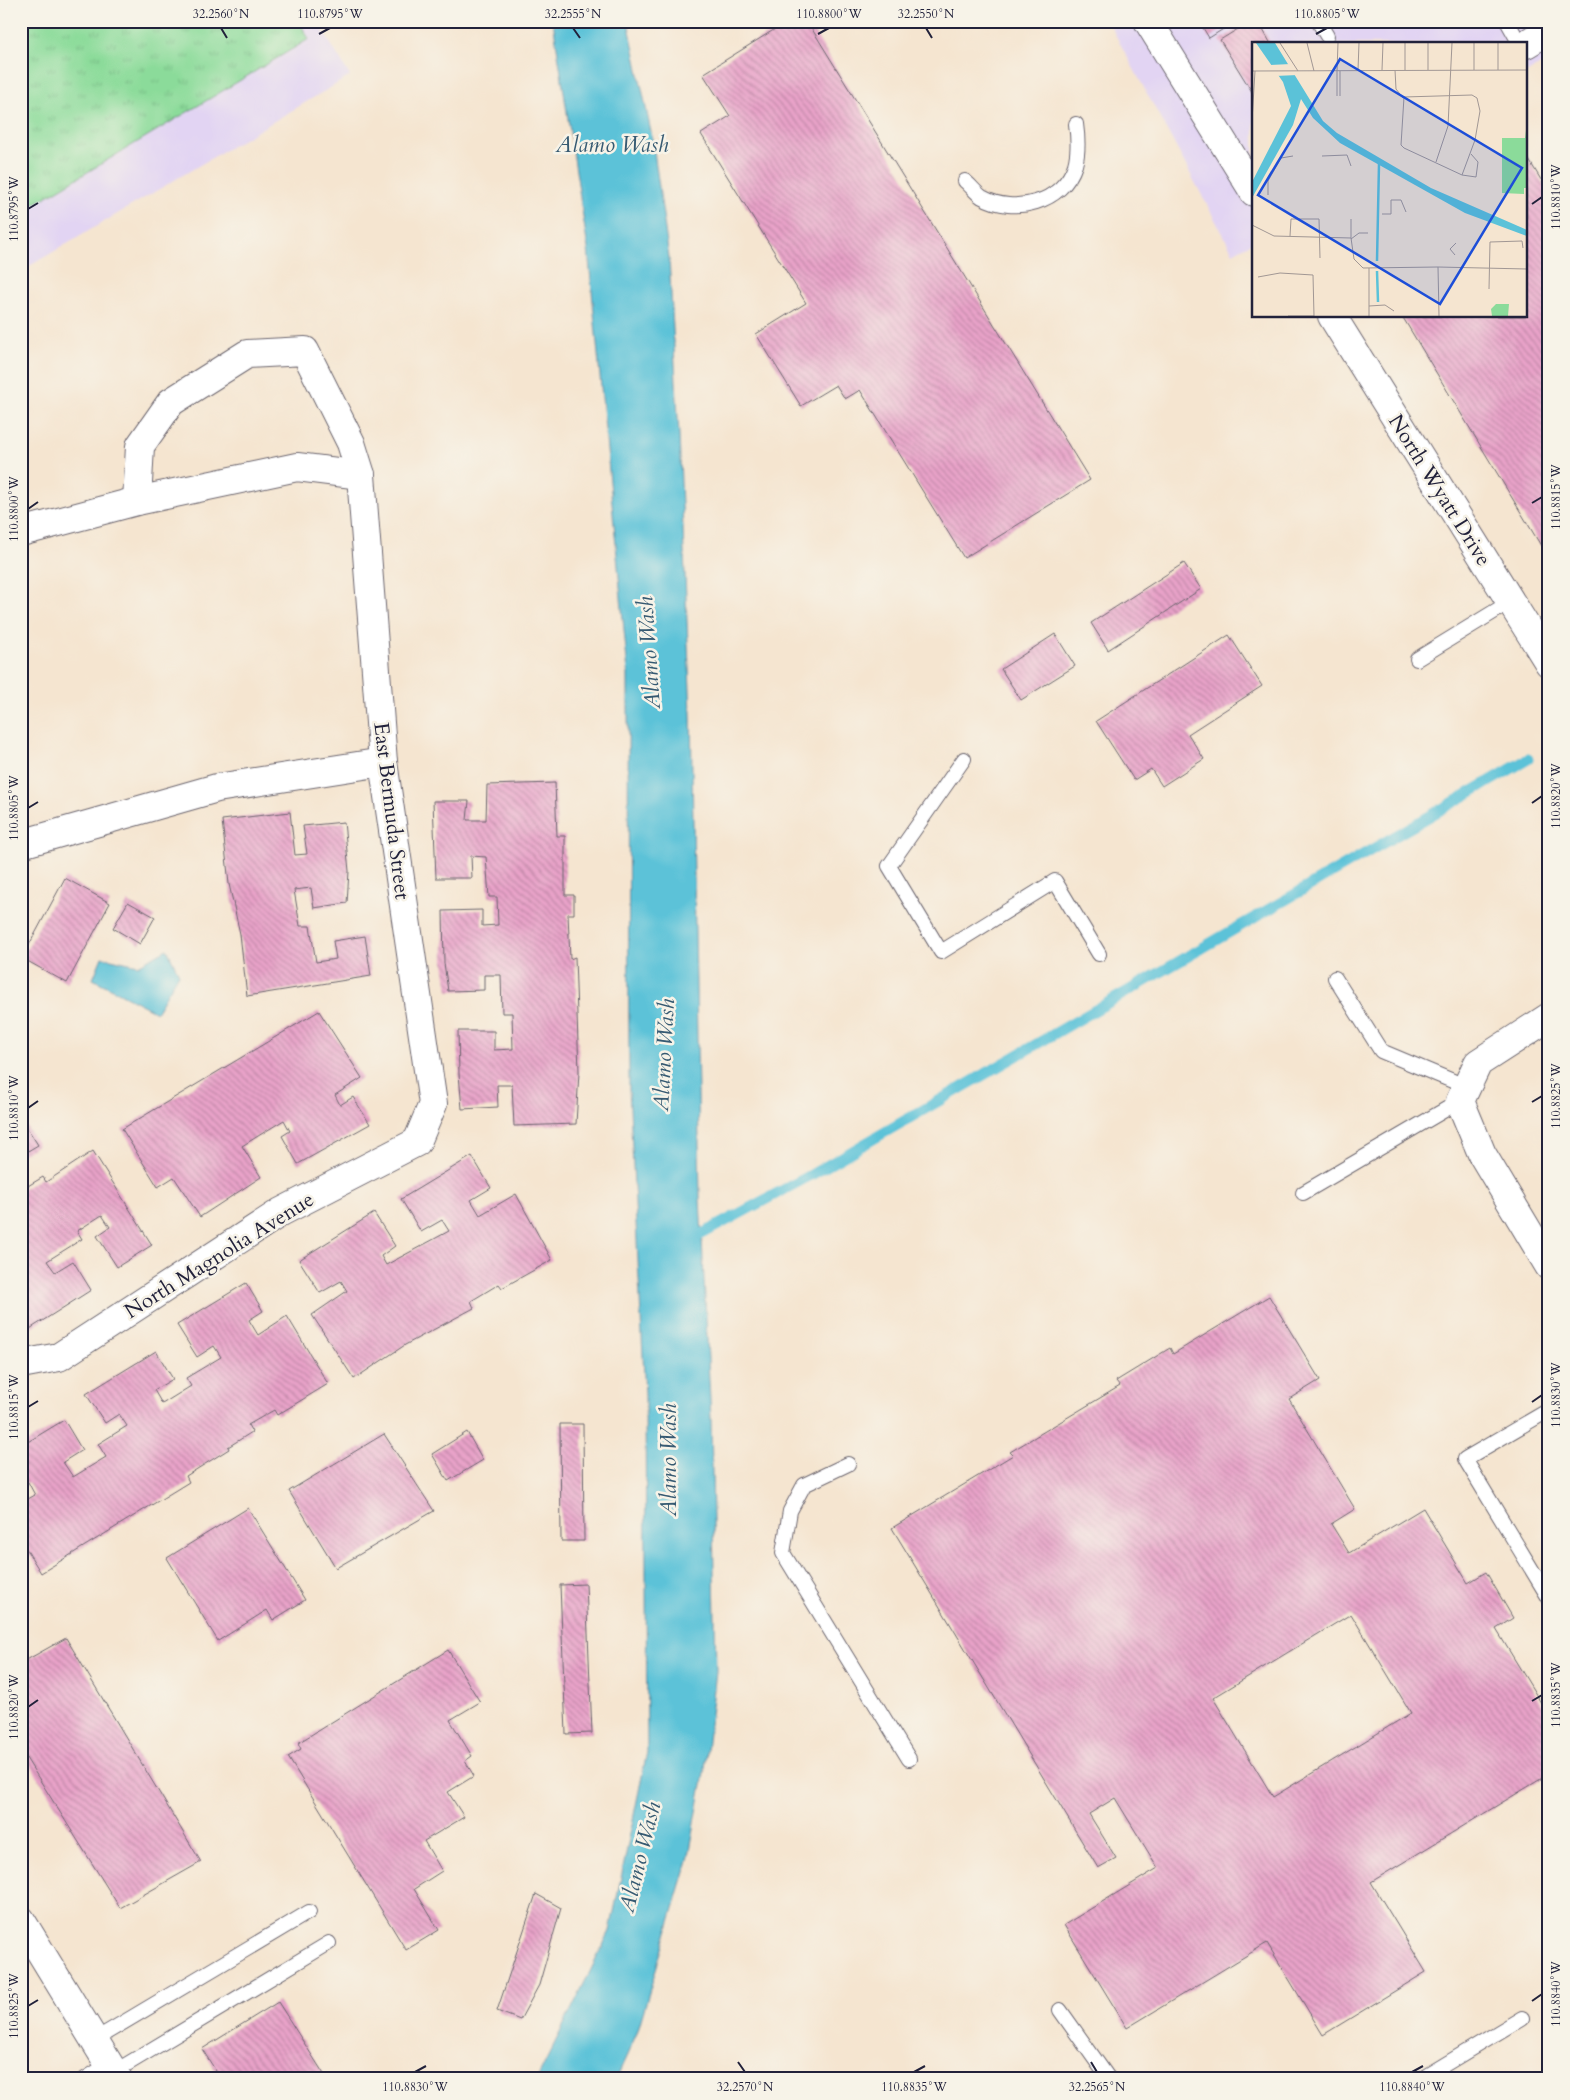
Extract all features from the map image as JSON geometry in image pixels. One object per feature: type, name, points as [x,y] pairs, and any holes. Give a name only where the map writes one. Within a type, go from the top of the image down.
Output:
[{"type":"street","points":[[1148,21],[1252,189]]},
{"type":"street","points":[[1528,43],[1549,30]]},
{"type":"street","name":"North Wyatt Drive","points":[[1333,318],[1549,663]]},
{"type":"street","name":"East Bermuda Street","points":[[137,501],[140,446],[171,402],[247,354],[304,351],[351,443],[361,475],[383,762],[433,1104],[417,1142]]},
{"type":"street","points":[[21,532],[137,501],[297,467],[361,475]]},
{"type":"street","points":[[21,844],[217,788],[383,762]]},
{"type":"street","points":[[1549,1017],[1478,1063],[1464,1094],[1482,1154],[1549,1266]]},
{"type":"street","name":"North Magnolia Avenue","points":[[21,1364],[59,1357],[281,1212],[417,1142]]},
{"type":"street","points":[[21,1920],[114,2072]]},
{"type":"lane","points":[[1318,21],[1327,36]]},
{"type":"lane","points":[[1507,21],[1519,42]]},
{"type":"lane","points":[[965,181],[981,196],[1002,205],[1024,206],[1045,199],[1062,186],[1074,167],[1079,145],[1076,124]]},
{"type":"lane","points":[[1417,659],[1510,602]]},
{"type":"lane","points":[[964,759],[889,866],[941,952],[1055,881],[1099,954]]},
{"type":"lane","points":[[1335,978],[1380,1051],[1464,1094]]},
{"type":"lane","points":[[1303,1193],[1464,1094]]},
{"type":"lane","points":[[1549,1410],[1465,1459],[1549,1598]]},
{"type":"lane","points":[[848,1464],[804,1485],[790,1511],[783,1553],[908,1760]]},
{"type":"lane","points":[[94,2040],[309,1912]]},
{"type":"lane","points":[[85,2079],[114,2072],[328,1943]]},
{"type":"lane","points":[[1060,2010],[1109,2079]]},
{"type":"lane","points":[[1421,2079],[1522,2018]]},
{"type":"shaded area","points":[[21,21],[317,21],[350,76],[21,271]]},
{"type":"shaded area","points":[[1108,21],[1549,21],[1549,59],[1528,72],[1528,42],[1252,42],[1252,242],[1233,253]]},
{"type":"green space","points":[[21,21],[299,21],[309,39],[21,212]]},
{"type":"water","name":"Alamo Wash","points":[[553,21],[628,21],[652,137],[669,258],[691,714],[700,1199],[711,1419],[716,1671],[705,1768],[688,1861],[637,2033],[616,2079],[537,2079],[610,1931],[647,1752],[645,1394],[629,1089],[628,672],[588,249]]},
{"type":"water","points":[[167,949],[179,974],[156,1012],[93,979],[102,957],[138,965]]},
{"type":"building","points":[[788,21],[807,21],[1090,480],[964,558],[860,390],[845,399],[836,385],[801,406],[756,334],[806,303],[701,134],[730,116],[703,74]]},
{"type":"building","points":[[1199,21],[1236,21],[1209,38]]},
{"type":"building","points":[[1251,21],[1258,21],[1270,42],[1252,42],[1252,92],[1220,40]]},
{"type":"building","points":[[1528,158],[1549,193],[1549,552],[1546,554],[1403,318],[1528,318]]},
{"type":"building","points":[[1184,563],[1201,589],[1108,650],[1091,623]]},
{"type":"building","points":[[1055,634],[1075,666],[1021,700],[1001,669]]},
{"type":"building","points":[[1229,635],[1262,686],[1188,734],[1204,759],[1162,786],[1151,769],[1134,780],[1096,721]]},
{"type":"building","points":[[555,783],[557,836],[565,836],[565,895],[574,895],[574,914],[568,914],[570,959],[575,957],[579,1072],[576,1124],[514,1126],[512,1085],[497,1085],[498,1107],[462,1109],[458,1031],[494,1031],[494,1050],[513,1049],[512,1013],[502,1013],[501,975],[484,975],[484,990],[448,991],[444,963],[443,911],[482,910],[482,926],[498,925],[497,897],[489,897],[486,857],[471,856],[472,878],[436,878],[433,801],[469,801],[467,820],[486,820],[487,785]]},
{"type":"building","points":[[290,812],[295,855],[307,854],[303,826],[344,822],[349,871],[347,903],[314,908],[311,888],[294,890],[300,926],[310,926],[316,962],[336,959],[333,941],[365,936],[371,976],[247,996],[240,934],[229,884],[222,820]]},
{"type":"building","points":[[65,878],[110,903],[67,983],[22,958]]},
{"type":"building","points":[[128,902],[155,917],[140,944],[113,928]]},
{"type":"building","points":[[319,1011],[362,1078],[335,1095],[340,1105],[353,1097],[370,1124],[298,1164],[282,1136],[290,1131],[284,1120],[242,1146],[261,1177],[200,1217],[174,1177],[158,1187],[122,1129]]},
{"type":"building","points":[[21,1118],[38,1145],[21,1155]]},
{"type":"building","points":[[93,1151],[152,1245],[117,1267],[97,1236],[110,1227],[102,1215],[77,1231],[82,1239],[47,1261],[55,1272],[73,1261],[91,1290],[25,1332],[21,1326],[21,1190],[43,1177],[46,1182]]},
{"type":"building","points":[[472,1156],[491,1188],[471,1200],[480,1215],[516,1194],[552,1260],[502,1288],[499,1284],[471,1301],[474,1308],[405,1345],[354,1379],[312,1315],[347,1291],[341,1281],[320,1293],[299,1260],[374,1213],[395,1246],[381,1256],[386,1265],[449,1231],[442,1220],[421,1232],[401,1199]]},
{"type":"building","points":[[246,1283],[263,1311],[249,1320],[258,1335],[287,1316],[328,1384],[277,1415],[274,1410],[248,1425],[252,1432],[186,1476],[189,1482],[41,1573],[21,1541],[21,1503],[35,1495],[28,1482],[21,1486],[21,1446],[64,1420],[82,1450],[63,1462],[73,1477],[106,1457],[98,1444],[127,1426],[119,1414],[105,1423],[86,1394],[156,1351],[173,1379],[154,1390],[162,1404],[191,1386],[186,1378],[221,1357],[214,1346],[197,1357],[177,1325]]},
{"type":"building","points":[[1269,1296],[1320,1380],[1289,1399],[1355,1509],[1331,1524],[1349,1553],[1423,1508],[1468,1583],[1486,1572],[1513,1618],[1496,1629],[1549,1716],[1549,1774],[1371,1882],[1426,1972],[1323,2035],[1267,1943],[1127,2028],[1064,1925],[1158,1868],[1115,1798],[1089,1814],[1116,1858],[1098,1868],[892,1528],[1013,1455],[1010,1452],[1120,1386],[1116,1381],[1170,1348],[1173,1354]],"holes":[[[1351,1614],[1411,1713],[1273,1797],[1213,1698]]]},
{"type":"building","points":[[560,1424],[583,1424],[584,1541],[561,1541]]},
{"type":"building","points":[[467,1432],[483,1460],[448,1481],[432,1454]]},
{"type":"building","points":[[384,1434],[434,1511],[336,1568],[289,1491]]},
{"type":"building","points":[[248,1508],[305,1600],[273,1620],[267,1610],[218,1641],[167,1558]]},
{"type":"building","points":[[586,1584],[592,1733],[566,1734],[560,1585]]},
{"type":"building","points":[[66,1638],[201,1862],[120,1908],[21,1750],[21,1663]]},
{"type":"building","points":[[448,1650],[480,1702],[450,1720],[472,1756],[465,1761],[474,1776],[448,1792],[464,1817],[424,1841],[442,1871],[414,1889],[439,1930],[406,1950],[288,1757],[301,1749],[298,1743]]},
{"type":"building","points":[[536,1894],[561,1908],[539,1985],[520,2020],[497,2011]]},
{"type":"building","points":[[278,2002],[327,2079],[221,2079],[202,2049]]},
{"type":"waterway","points":[[689,1241],[811,1175],[1528,759]]}]
